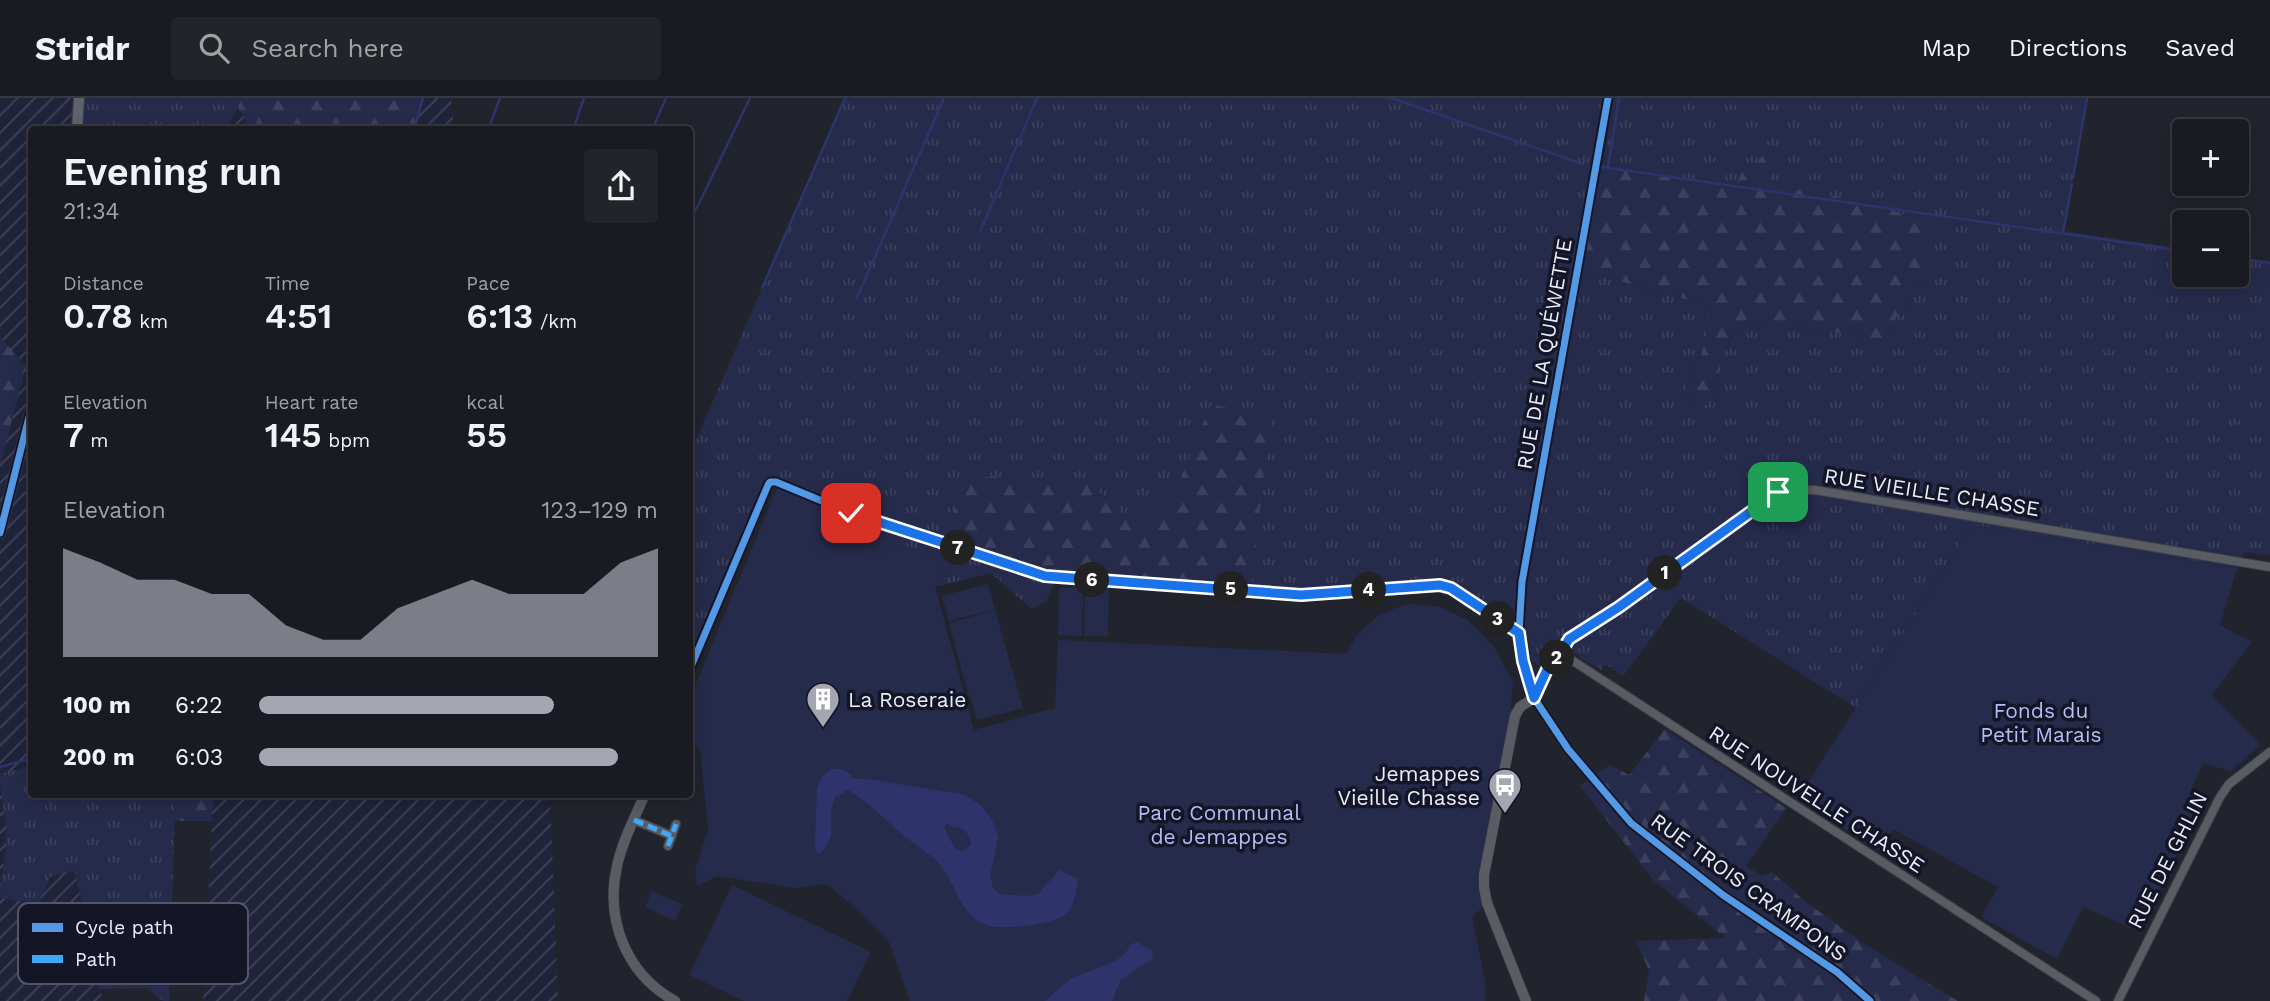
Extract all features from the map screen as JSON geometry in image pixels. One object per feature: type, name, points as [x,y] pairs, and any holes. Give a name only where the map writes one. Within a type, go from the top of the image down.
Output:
[{"type":"main road","points":[[77,126],[79,98]]},
{"type":"main road","points":[[0,533],[28,427]]},
{"type":"street","name":"RUE DE LA QUÉWETTE","points":[[1534,698],[1523,661],[1519,616],[1529,542],[1608,98]]},
{"type":"street","points":[[693,662],[768,485],[776,482],[851,513],[1045,576],[1301,595],[1440,585],[1451,588],[1519,633]]},
{"type":"street","name":"RUE VIEILLE CHASSE","points":[[1559,656],[1569,639],[1619,607],[1778,492],[1788,489],[1854,496],[2270,567]]},
{"type":"street","points":[[1526,1001],[1487,903],[1484,875],[1515,716],[1520,708],[1534,698],[1550,663],[1559,656]]},
{"type":"street","name":"RUE NOUVELLE CHASSE","points":[[1559,656],[1567,657],[2096,1001]]},
{"type":"street","name":"RUE TROIS CRAMPONS","points":[[1534,698],[1568,749],[1630,823],[1723,895],[1837,972],[1870,1001]]},
{"type":"street","name":"RUE DE GHLIN","points":[[2118,1001],[2220,797],[2229,783],[2270,752]]},
{"type":"street","points":[[643,798],[617,864],[614,900],[617,929],[640,974],[658,992],[675,1001]]},
{"type":"street","points":[[634,820],[672,836]]},
{"type":"street","points":[[668,846],[676,824]]},
{"type":"shaded area","points":[[0,98],[451,98],[454,126],[28,126],[28,798],[550,798],[558,1001],[203,1001],[204,984],[248,984],[248,903],[208,903],[212,821],[175,821],[172,903],[18,903],[18,984],[170,984],[169,1001],[163,1001],[147,988],[99,989],[103,1001],[0,1001]]},
{"type":"shaded area","points":[[831,769],[842,769],[851,775],[851,778],[965,795],[982,806],[993,822],[998,838],[990,876],[993,888],[1000,894],[1038,894],[1059,870],[1078,879],[1071,907],[1066,914],[1051,921],[1015,927],[984,924],[964,907],[945,871],[936,860],[904,836],[869,804],[846,789],[843,794],[835,797],[831,813],[831,835],[825,848],[818,854],[815,846],[817,788],[822,777]],"holes":[[[947,823],[954,828],[959,827],[968,834],[971,844],[966,850],[958,851],[944,827]]]},
{"type":"shaded area","points":[[1137,942],[1153,951],[1152,959],[1121,979],[1112,1001],[1045,1001],[1071,979],[1113,962],[1126,952],[1130,945]]},
{"type":"green space","points":[[79,98],[242,98],[228,126],[77,126]]},
{"type":"green space","points":[[242,98],[423,98],[415,126],[248,126],[238,107]]},
{"type":"green space","points":[[845,98],[1608,98],[1577,269],[1708,305],[1708,328],[1701,356],[1693,362],[1687,387],[1690,408],[1715,396],[1726,348],[1743,320],[1881,339],[1923,281],[1768,192],[1771,146],[1756,163],[1744,168],[1735,186],[1602,167],[1614,98],[2087,98],[2064,231],[2172,247],[2172,287],[2249,287],[2249,259],[2270,262],[2270,555],[2244,552],[2238,568],[1972,525],[1856,708],[1681,598],[1623,676],[1605,664],[1601,670],[1550,639],[1540,666],[1531,659],[1529,639],[1451,588],[1332,593],[1056,577],[1047,600],[1032,609],[991,573],[934,587],[952,566],[763,483],[693,649],[693,447]]},
{"type":"green space","points":[[1772,144],[1769,192],[1783,187],[1874,203],[1929,225],[1923,281],[1881,339],[1744,320],[1729,339],[1715,396],[1702,408],[1690,408],[1687,388],[1693,362],[1701,356],[1708,328],[1707,305],[1577,269],[1596,166],[1735,186],[1744,168],[1756,163]]},
{"type":"green space","points":[[0,337],[26,366],[0,466]]},
{"type":"green space","points":[[1211,404],[1270,418],[1251,591],[1045,576],[932,540],[936,531],[949,521],[971,476],[1087,481],[1132,522],[1151,516],[1178,485]]},
{"type":"green space","name":"Parc Communal de Jemappes","points":[[777,488],[952,566],[935,587],[974,730],[1055,708],[1058,640],[1346,654],[1358,634],[1379,615],[1406,604],[1437,606],[1468,620],[1495,648],[1513,683],[1511,708],[1515,716],[1484,875],[1487,903],[1472,917],[1485,980],[1485,1001],[910,1001],[889,942],[850,903],[826,884],[795,888],[717,876],[697,886],[695,871],[708,828],[700,750],[693,742],[693,691]]},
{"type":"green space","name":"Fonds du Petit Marais","points":[[1972,525],[2237,568],[2220,625],[2252,642],[2212,695],[2260,745],[2231,771],[2203,763],[2189,794],[2205,801],[2138,931],[2083,907],[2057,959],[1981,917],[1998,887],[1893,829],[1879,850],[1797,800]]},
{"type":"green space","points":[[988,584],[995,609],[949,621],[942,596]]},
{"type":"green space","points":[[1059,588],[1083,588],[1082,636],[1058,635]]},
{"type":"green space","points":[[1085,588],[1109,589],[1108,636],[1084,636]]},
{"type":"green space","points":[[995,610],[1023,708],[977,720],[949,623]]},
{"type":"green space","points":[[1665,729],[1786,808],[1746,866],[1762,876],[1772,872],[1838,925],[1958,1001],[1644,1001],[1649,971],[1636,941],[1726,938],[1655,882],[1580,786],[1610,765],[1629,775]]},
{"type":"green space","points":[[28,767],[28,798],[175,798],[172,903],[82,903],[74,871],[51,876],[38,903],[0,898],[6,839],[0,774]]},
{"type":"green space","points":[[175,798],[213,798],[212,821],[174,821]]},
{"type":"green space","points":[[732,885],[871,952],[847,1001],[744,1001],[689,975]]},
{"type":"green space","points":[[652,891],[682,904],[675,921],[645,907]]},
{"type":"green space","points":[[97,984],[169,984],[169,1001],[163,1001],[147,988],[99,989]]},
{"type":"waterway","points":[[415,126],[423,98]]},
{"type":"waterway","points":[[490,126],[500,98]]},
{"type":"waterway","points":[[574,126],[584,98]]},
{"type":"waterway","points":[[654,126],[666,98]]},
{"type":"waterway","points":[[693,216],[750,98]]},
{"type":"waterway","points":[[762,288],[845,98]]},
{"type":"waterway","points":[[857,298],[944,98]]},
{"type":"waterway","points":[[980,232],[1037,98]]},
{"type":"waterway","points":[[1391,98],[1583,164]]},
{"type":"waterway","points":[[1608,167],[1619,98]]},
{"type":"waterway","points":[[2073,178],[2087,98]]},
{"type":"waterway","points":[[1602,167],[2172,249]]},
{"type":"waterway","points":[[2063,232],[2072,184]]},
{"type":"waterway","points":[[2249,260],[2270,263]]},
{"type":"waterway","points":[[0,767],[28,759]]},
{"type":"marked path","points":[[634,820],[672,836]]},
{"type":"marked path","points":[[668,846],[676,824]]},
{"type":"cycle path","points":[[1608,98],[1522,582],[1519,633],[1523,661],[1534,698],[1568,749],[1631,823],[1723,895],[1837,972],[1870,1001]]},
{"type":"cycle path","points":[[0,533],[28,421]]},
{"type":"cycle path","points":[[693,662],[770,482],[776,482],[851,513],[1045,576],[1301,595],[1440,585],[1451,588],[1519,633]]},
{"type":"place","name":"La Roseraie","points":[[823,729]]},
{"type":"place","name":"Jemappes Vieille Chasse","points":[[1505,815]]},
{"type":"route","points":[[851,513],[1045,576],[1301,595],[1440,585],[1465,596],[1519,633],[1523,661],[1534,698],[1550,663],[1559,656],[1569,639],[1619,607],[1778,492]]}]
